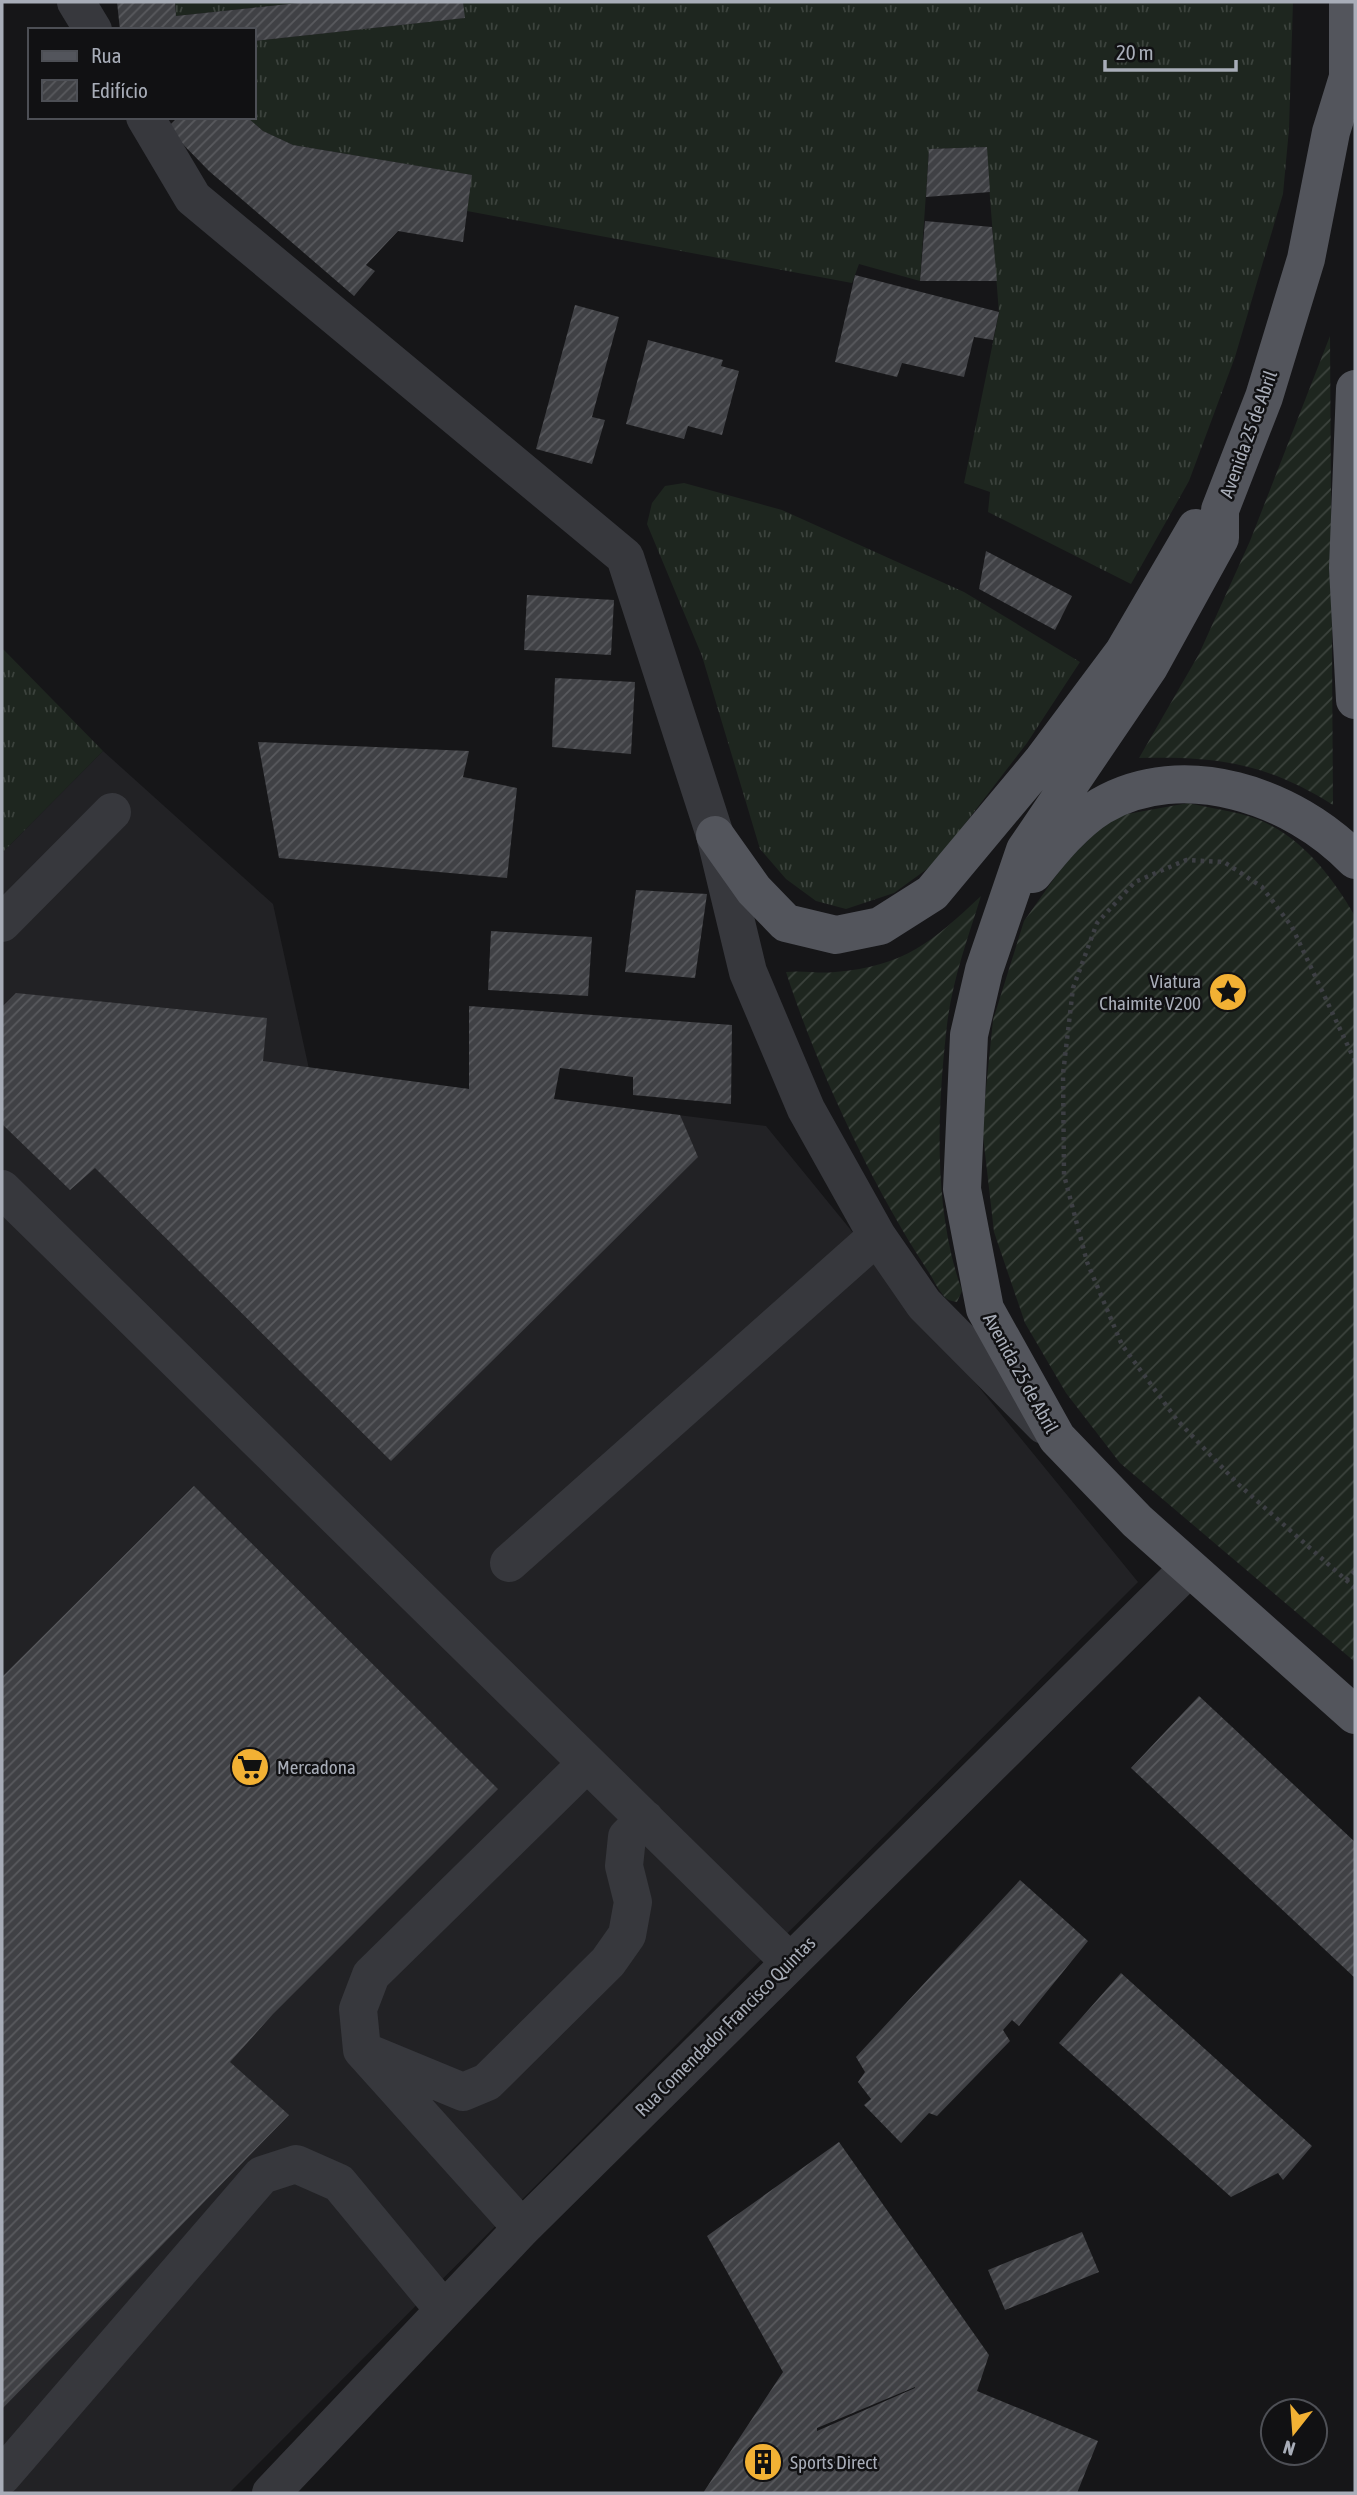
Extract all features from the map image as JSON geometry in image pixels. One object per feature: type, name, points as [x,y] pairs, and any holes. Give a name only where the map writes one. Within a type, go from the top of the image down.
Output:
[{"type":"main road","name":"Avenida 25 de Abril","points":[[1348,2],[1352,94],[1331,132],[1306,259],[1264,397],[1220,510],[1220,538],[1149,667],[1025,850],[1007,910],[984,970],[969,1035],[962,1189],[985,1310],[1057,1438],[1137,1521],[1355,1715]]},
{"type":"main road","points":[[1355,388],[1348,568],[1355,700]]},
{"type":"main road","points":[[715,835],[754,890],[786,923],[836,935],[880,926],[932,893],[1043,760],[1123,653],[1196,528],[1220,510]]},
{"type":"main road","name":"Avenida 25 de Abril","points":[[1007,910],[1064,837],[1101,807],[1140,790],[1175,783],[1238,792],[1274,803],[1335,839],[1355,860]]},
{"type":"street","points":[[76,2],[92,28]]},
{"type":"street","points":[[146,119],[193,198],[625,558],[715,835],[748,972],[806,1110],[877,1236],[924,1304],[1057,1438]]},
{"type":"street","points":[[2,923],[112,812]]},
{"type":"street","points":[[2,1189],[789,1961]]},
{"type":"street","points":[[509,1563],[877,1236]]},
{"type":"street","name":"Rua Comendador Francisco Quintas","points":[[271,2493],[522,2228],[1189,1568]]},
{"type":"street","points":[[522,2228],[362,2050],[358,2009],[371,1975],[586,1764]]},
{"type":"street","points":[[362,2050],[463,2092],[487,2082],[608,1962],[627,1935],[633,1902],[624,1866],[627,1838],[645,1819]]},
{"type":"street","points":[[2,2476],[262,2175],[296,2164],[339,2183],[443,2310]]},
{"type":"path","points":[[1355,1061],[1292,927],[1262,887],[1224,862],[1185,860],[1135,882],[1097,923],[1073,988],[1063,1074],[1064,1175],[1087,1262],[1122,1345],[1177,1420],[1238,1484],[1355,1588]]},
{"type":"path","points":[[1346,1580],[1355,1572]]},
{"type":"shaded area","points":[[103,751],[273,904],[309,1069],[766,1126],[1138,1582],[229,2493],[2,2493],[2,853]]},
{"type":"green space","points":[[175,2],[307,2],[176,16]]},
{"type":"green space","points":[[463,2],[1293,2],[1289,129],[1283,194],[1235,357],[1189,481],[1131,584],[988,512],[990,492],[964,483],[999,313],[986,147],[929,149],[920,281],[859,264],[852,283],[467,211],[471,175],[293,145],[263,131],[249,119],[256,119],[256,41],[464,18]]},
{"type":"green space","points":[[1330,336],[1333,805],[1285,780],[1240,765],[1193,759],[1139,758],[1199,654],[1250,541]]},
{"type":"green space","points":[[684,483],[782,510],[964,592],[1080,662],[1027,743],[934,864],[894,893],[846,909],[816,901],[786,879],[760,849],[702,656],[647,524],[652,503],[665,486]]},
{"type":"green space","points":[[2,648],[103,751],[2,853]]},
{"type":"green space","points":[[1188,803],[1249,816],[1288,836],[1325,872],[1355,916],[1355,1662],[1120,1463],[1066,1393],[1025,1323],[994,1232],[982,1127],[993,1020],[1024,921],[1065,863],[1111,817]]},
{"type":"green space","points":[[981,896],[953,992],[941,1091],[942,1193],[946,1227],[962,1291],[957,1302],[947,1299],[938,1289],[885,1200],[829,1086],[786,972],[859,969],[899,957],[932,939]]},
{"type":"building","points":[[117,2],[175,2],[176,16],[307,2],[463,2],[465,18],[256,41],[256,28],[120,28]]},
{"type":"building","points":[[176,119],[249,119],[263,131],[293,145],[472,175],[463,242],[398,231],[366,265],[375,271],[354,296],[209,171],[167,128]]},
{"type":"building","points":[[987,147],[990,192],[926,197],[929,149]]},
{"type":"building","points":[[925,221],[992,227],[997,281],[920,281]]},
{"type":"building","points":[[855,275],[999,312],[993,340],[974,337],[964,377],[902,363],[897,377],[835,362]]},
{"type":"building","points":[[575,305],[619,317],[592,417],[605,420],[592,464],[536,449]]},
{"type":"building","points":[[648,340],[723,360],[721,366],[739,371],[722,435],[688,426],[684,439],[626,424]]},
{"type":"building","points":[[986,551],[1072,596],[1055,630],[979,589]]},
{"type":"building","points":[[527,595],[614,600],[611,655],[524,650]]},
{"type":"building","points":[[555,678],[635,682],[631,754],[552,747]]},
{"type":"building","points":[[258,742],[469,751],[463,777],[517,788],[507,878],[279,858]]},
{"type":"building","points":[[636,890],[707,894],[695,978],[625,972]]},
{"type":"building","points":[[491,931],[592,937],[588,996],[488,990]]},
{"type":"building","points":[[16,993],[267,1018],[263,1061],[469,1089],[469,1006],[732,1025],[731,1104],[633,1095],[633,1077],[560,1068],[554,1099],[680,1115],[698,1157],[391,1461],[95,1168],[70,1190],[2,1124],[2,1007]]},
{"type":"building","points":[[194,1486],[498,1789],[273,2014],[230,2062],[289,2115],[2,2409],[2,1677]]},
{"type":"building","points":[[1199,1696],[1355,1842],[1355,1978],[1131,1768]]},
{"type":"building","points":[[1020,1880],[1088,1941],[1019,2026],[1012,2020],[1003,2030],[1010,2041],[937,2116],[929,2113],[901,2143],[864,2105],[871,2099],[858,2082],[865,2072],[856,2057]]},
{"type":"building","points":[[1121,1973],[1312,2146],[1283,2180],[1278,2173],[1231,2197],[1059,2043]]},
{"type":"building","points":[[839,2142],[989,2355],[977,2391],[1098,2441],[1077,2493],[703,2493],[783,2372],[707,2236]],"holes":[[[915,2388],[817,2431],[817,2428]]]},
{"type":"building","points":[[1082,2232],[1099,2272],[1005,2310],[988,2270]]},
{"type":"place","name":"Viatura Chaimite V200","points":[[1228,992]]},
{"type":"place","name":"Mercadona","points":[[250,1767]]},
{"type":"place","name":"Sports Direct","points":[[763,2462]]}]
